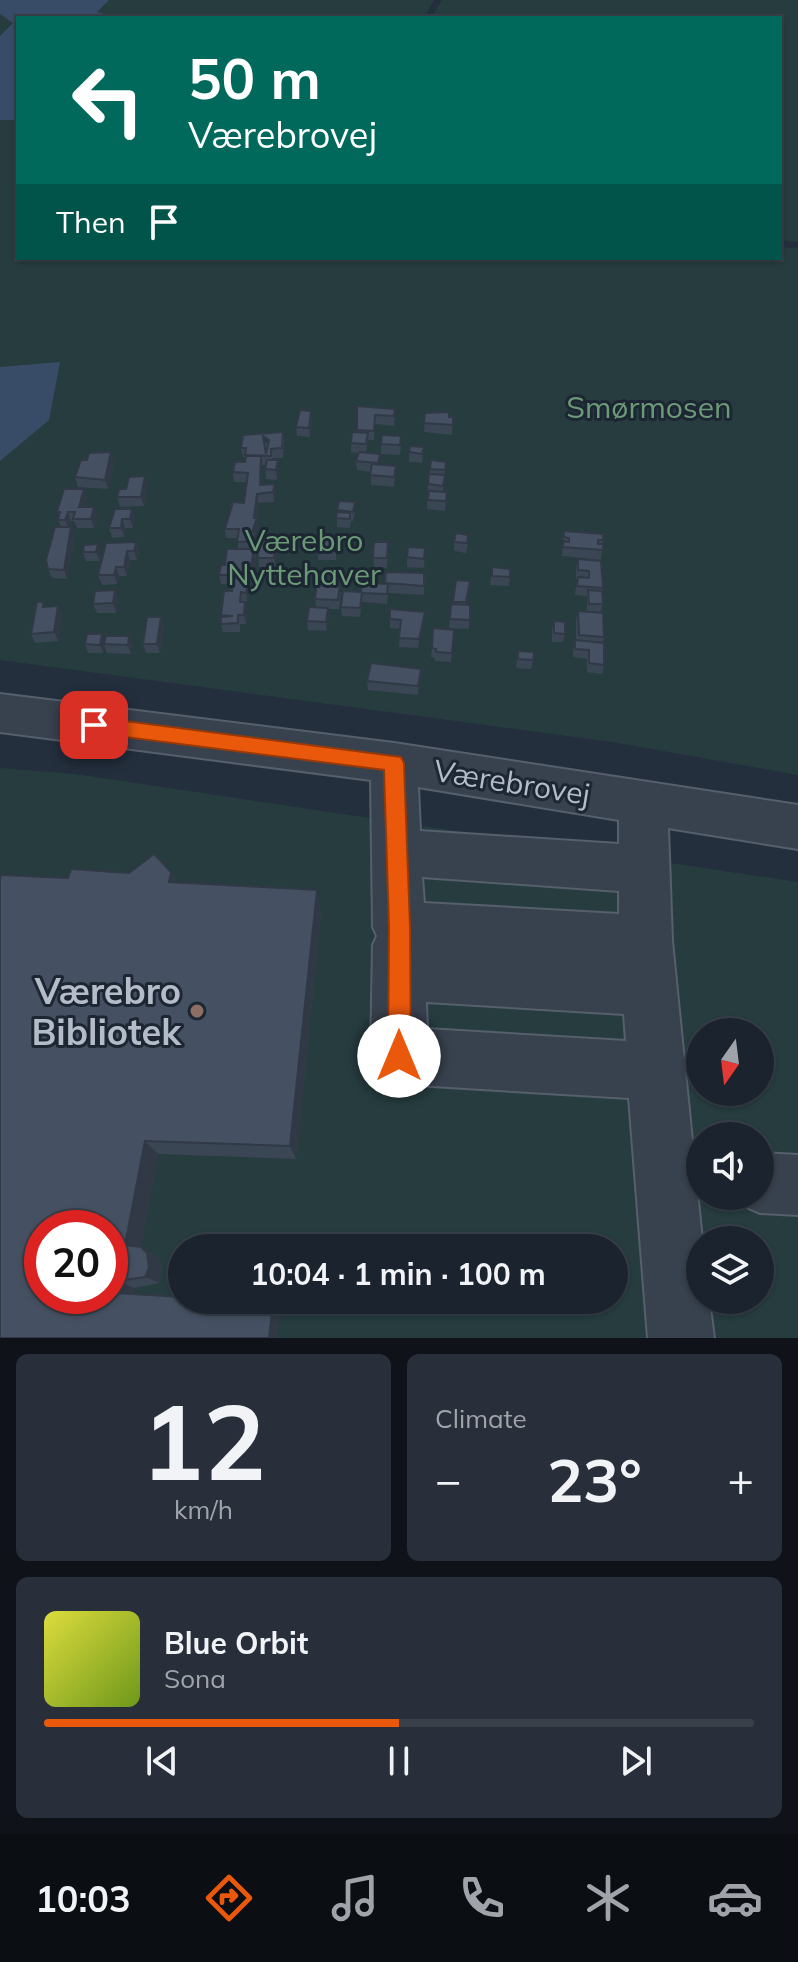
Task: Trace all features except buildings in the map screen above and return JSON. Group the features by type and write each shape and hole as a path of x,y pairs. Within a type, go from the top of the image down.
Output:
{"street":[{"name":"Værebrovej","path":"0,713 394,763 798,827"},
{"path":"394,763 399,1056 656,1071"},
{"path":"643,804 642,869 656,1071 682,1178 681,1338"},
{"path":"396,852 642,869"},
{"path":"399,950 648,964"},
{"path":"774,1184 798,1185"}],"green space":[{"name":"Smørmosen","path":"0,0 434,0 425,16 16,16 16,260 782,260 782,247 798,248 798,775 612,742 0,660"},
{"path":"442,0 798,0 798,242 782,240 782,16 432,16"},
{"path":"0,768 75,774 798,882 798,1338 0,1338"}],"water":[{"path":"0,0 109,0 97,12 110,16 16,16 16,120 0,120 0,36 13,23 0,14"},
{"path":"60,362 49,420 0,461 0,367"}],"place":[{"name":"Værebro Bibliotek","path":"197,1011"}],"route":[{"path":"94,725 394,763 399,1056"}],"park label":[{"name":"Værebro Nyttehaver","path":"304,557"}]}
